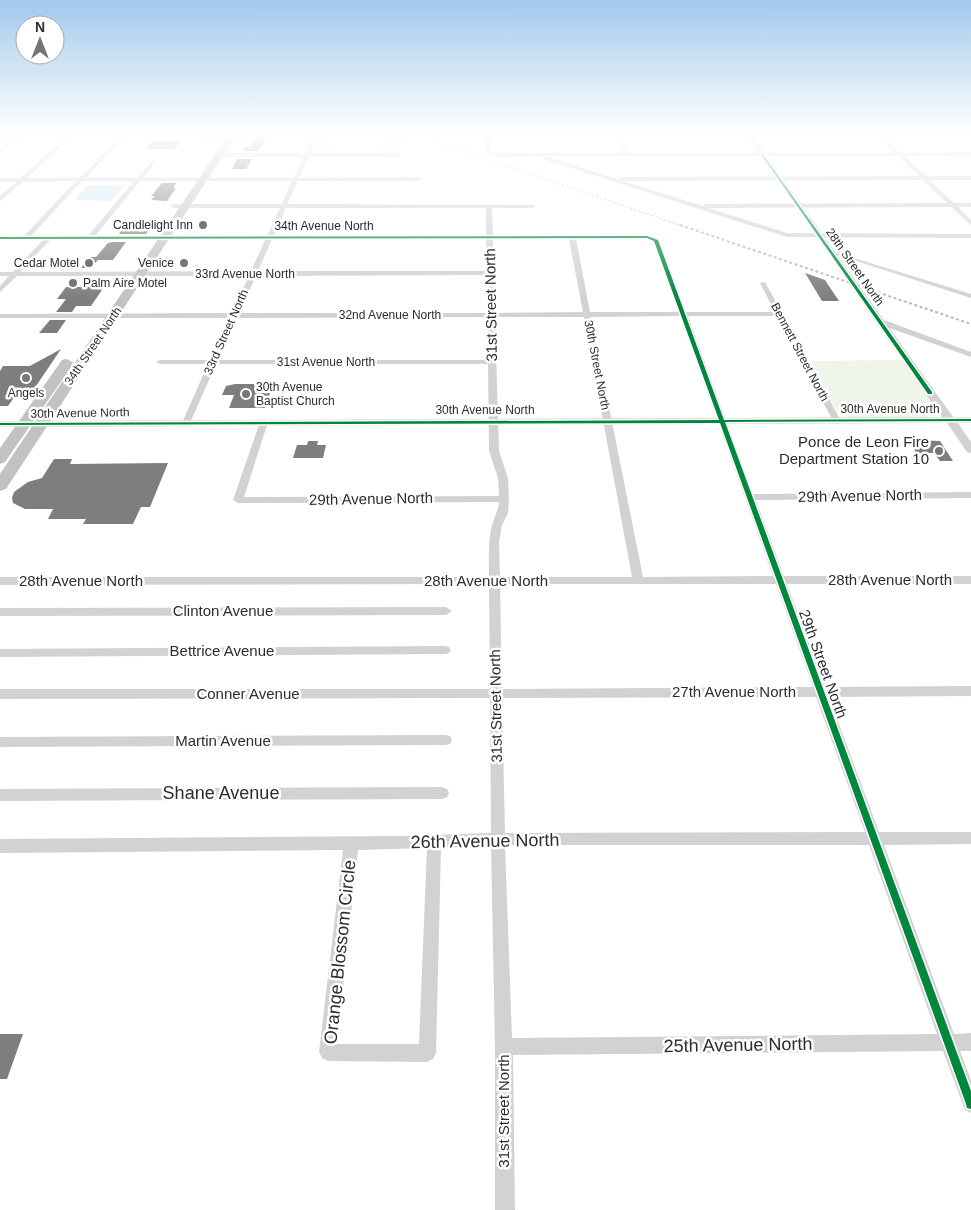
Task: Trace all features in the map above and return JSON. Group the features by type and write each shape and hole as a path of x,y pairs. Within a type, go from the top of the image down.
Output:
{"highway":[{"name":"34th Street North","path":"0,459 174,206 190,187"},
{"name":"34th Street North","path":"0,486 185,206 194,187"}],"street":[{"path":"0,199 13,187"},
{"path":"26,238 73,187"},
{"path":"90,238 131,187"},
{"name":"33rd Street North","path":"186,423 292,187"},
{"path":"636,187 778,233 797,236 971,236"},
{"name":"28th Street North","path":"786,187 971,450"},
{"path":"934,187 971,223"},
{"path":"694,206 971,205"},
{"path":"174,206 533,206"},
{"name":"31st Street North","path":"489,206 494,451 503,478 504,499 503,513 497,525 494,542 498,840 504,1047 504,1210"},
{"name":"30th Street North","path":"572,237 638,581"},
{"name":"34th Avenue North","path":"0,238 647,237"},
{"name":"29th Street North","path":"647,237 656,240 971,1104"},
{"path":"0,290 48,238"},
{"path":"830,250 971,296"},
{"name":"33rd Avenue North","path":"0,274 491,273"},
{"name":"Bennett Street North","path":"763,283 837,421"},
{"name":"32nd Avenue North","path":"0,316 779,314"},
{"path":"881,322 971,355"},
{"name":"31st Avenue North","path":"160,362 492,362"},
{"path":"66,363 82,363"},
{"name":"30th Avenue North","path":"0,424 971,420"},
{"name":"29th Avenue North","path":"264,422 238,500 504,499"},
{"name":"29th Avenue North","path":"750,497 971,495"},
{"name":"28th Avenue North","path":"0,581 971,580"},
{"name":"Clinton Avenue","path":"0,612 446,611"},
{"name":"Bettrice Avenue","path":"0,653 445,650"},
{"name":"27th Avenue North","path":"496,692 971,691"},
{"name":"Conner Avenue","path":"0,694 412,694 496,692"},
{"name":"Martin Avenue","path":"0,742 445,740"},
{"name":"Shane Avenue","path":"0,795 442,793"},
{"name":"26th Avenue North","path":"0,846 434,843 498,840 971,838"},
{"name":"Orange Blossom Circle","path":"351,844 328,1052 427,1053 434,843"},
{"name":"25th Avenue North","path":"504,1047 971,1042"}],"shaded area":[{"path":"904,360 939,412 930,417 850,418 843,415 831,403 811,361"}],"water":[{"path":"85,187 123,187 111,201 75,200"}],"building":[{"path":"158,187 176,188 167,201 151,200 155,196 151,196"},
{"path":"125,226 152,226 146,234 119,234"},
{"path":"126,242 113,260 98,260 91,268 81,268 90,257 96,257 108,243"},
{"path":"805,273 825,280 839,301 822,301"},
{"path":"66,287 104,287 91,306 76,306 72,312 56,312 66,299 57,299"},
{"path":"50,320 66,320 57,333 39,333"},
{"name":"Angels","path":"61,349 34,389 20,389 8,406 0,406 0,371 3,366 30,366"},
{"name":"30th Avenue Baptist Church","path":"258,384 255,393 270,393 265,408 229,408 234,395 222,395 226,386"},
{"name":"Ponce de Leon Fire Department Station 10","path":"909,440 940,441 953,461 940,461 934,453 916,453"},
{"path":"308,441 318,441 317,445 326,445 323,458 293,458 297,445 307,445"},
{"path":"54,459 72,459 70,464 168,463 150,507 141,507 133,524 83,524 86,519 48,519 53,509 25,509 13,503 14,492 28,482 42,478"},
{"path":"0,1034 23,1034 7,1079 0,1079"}],"railway":[{"path":"570,187 683,226"},
{"path":"680,225 971,324"}],"cycle path":[{"path":"786,187 930,393"},
{"path":"0,238 647,237 656,240 971,1104"},
{"path":"0,424 971,420"}],"place":[{"name":"Candlelight Inn","path":"203,225"},
{"name":"Cedar Motel","path":"89,263"},
{"name":"Venice","path":"184,263"},
{"name":"Palm Aire Motel","path":"73,283"},
{"name":"Angels","path":"26,378"},
{"name":"30th Avenue Baptist Church","path":"246,394"},
{"name":"Ponce de Leon Fire Department Station 10","path":"939,451"}]}
